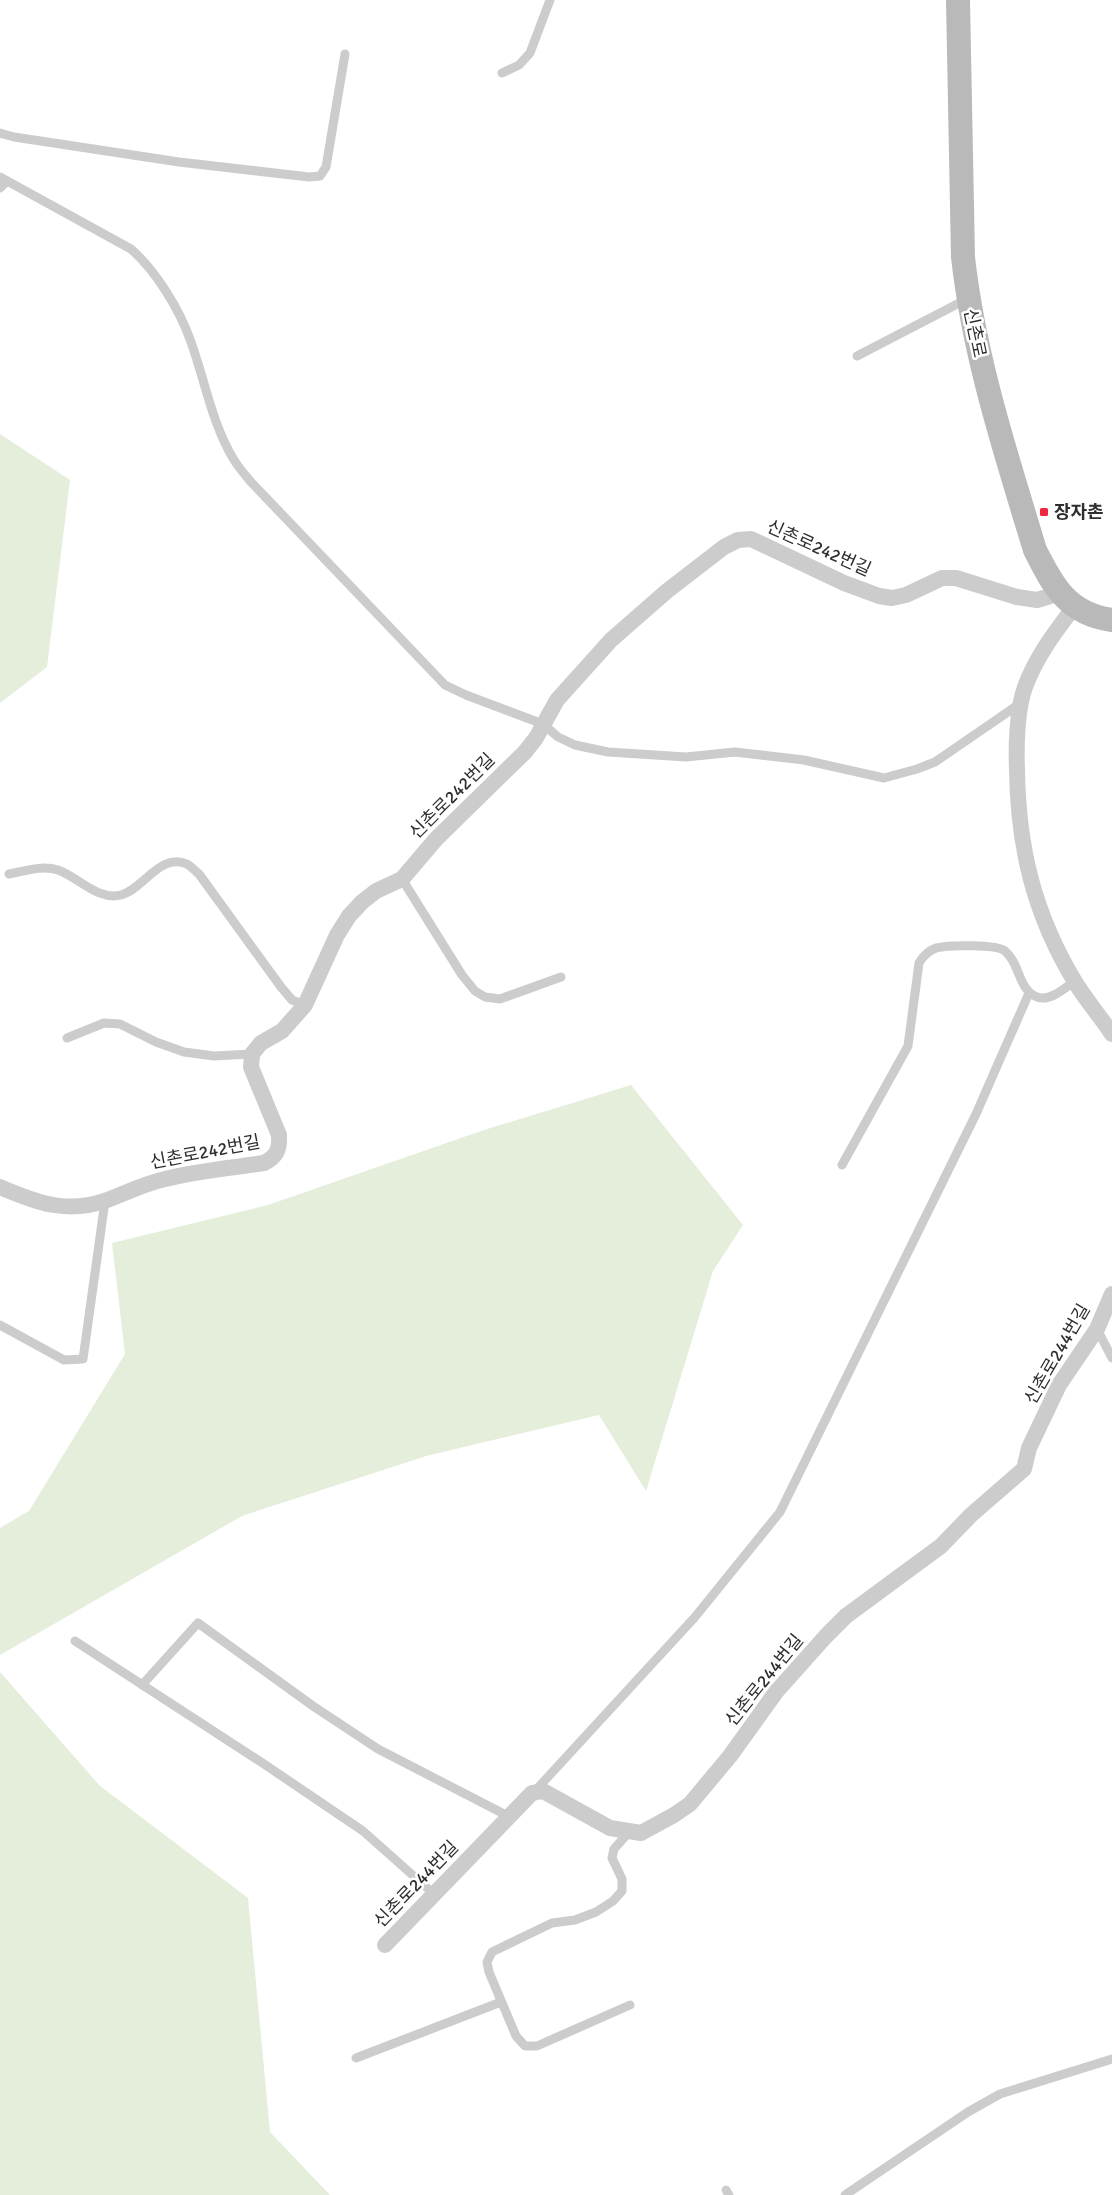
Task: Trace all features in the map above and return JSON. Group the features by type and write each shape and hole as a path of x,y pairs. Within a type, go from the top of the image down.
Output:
{"street":[{"name":"신촌로","path":"958,0 963,257 968,299 977,346 993,406 1035,550 1067,600"},
{"name":"신촌로242번길","path":"0,1187 43,1204 66,1208 86,1206 167,1178 264,1163 274,1158 280,1145 279,1135 251,1067 252,1054 261,1042 282,1031 305,1004 349,916 362,902 376,892 402,879 436,839 525,752 536,738 557,700 611,640 667,591 724,547 738,540 751,539 844,584 879,596 892,598 906,595 942,578 956,578 1017,597 1037,600 1067,600"},
{"path":"1112,620 1093,616 1067,600 1024,689 1016,751 1017,798 1028,874 1033,892 1075,982 1112,1034"},
{"name":"신촌로244번길","path":"385,1946 532,1793 543,1791 610,1828 641,1833 674,1816 690,1804 730,1756 776,1692 826,1636 846,1616 941,1546 971,1515 1024,1469 1029,1448 1059,1385 1097,1329 1112,1294"}],"lane":[{"path":"502,73 519,66 530,53 550,0"},
{"path":"0,133 179,162 309,177 320,176 326,167 345,54"},
{"path":"0,188 4,179 132,249 144,260 181,318 191,341 210,406 234,461 251,482 445,685 466,695 543,724 558,737 575,745 608,752 686,757 735,752 804,760 884,778 935,762 1022,703"},
{"path":"857,356 968,299"},
{"path":"9,874 42,868 59,870 103,894 120,896 133,890 164,865 175,862 187,864 199,874 281,987 292,1000 305,1004"},
{"path":"402,879 462,975 475,991 485,997 500,999 561,977"},
{"path":"842,1165 908,1046 918,963 925,954 937,948 989,946 1004,949 1012,959 1029,993 1039,998 1051,997 1075,982"},
{"path":"532,1793 695,1618 780,1512 976,1114 1029,993"},
{"path":"67,1038 104,1023 120,1024 156,1042 184,1052 214,1056 252,1054"},
{"path":"0,1325 64,1360 83,1359 104,1201"},
{"path":"1097,1329 1112,1358"},
{"path":"142,1685 198,1623 313,1706 378,1749 508,1816"},
{"path":"75,1641 363,1831 435,1895"},
{"path":"630,1831 614,1849 612,1858 622,1879 622,1891 613,1901 596,1912 576,1920 552,1924 492,1952 486,1962 516,2036 525,2046 537,2046 630,2005"},
{"path":"356,2058 501,2002"},
{"path":"845,2195 968,2112 1000,2094 1112,2059"}],"green space":[{"path":"0,434 70,480 47,667 0,703"},
{"path":"631,1085 743,1225 713,1271 646,1491 599,1415 426,1456 242,1516 0,1655 0,1528 29,1511 125,1354 112,1243 268,1205 484,1130"},
{"path":"0,1672 100,1786 248,1898 270,2132 330,2195 0,2195"}],"place":[{"name":"장자촌","path":"1044,512"}]}
